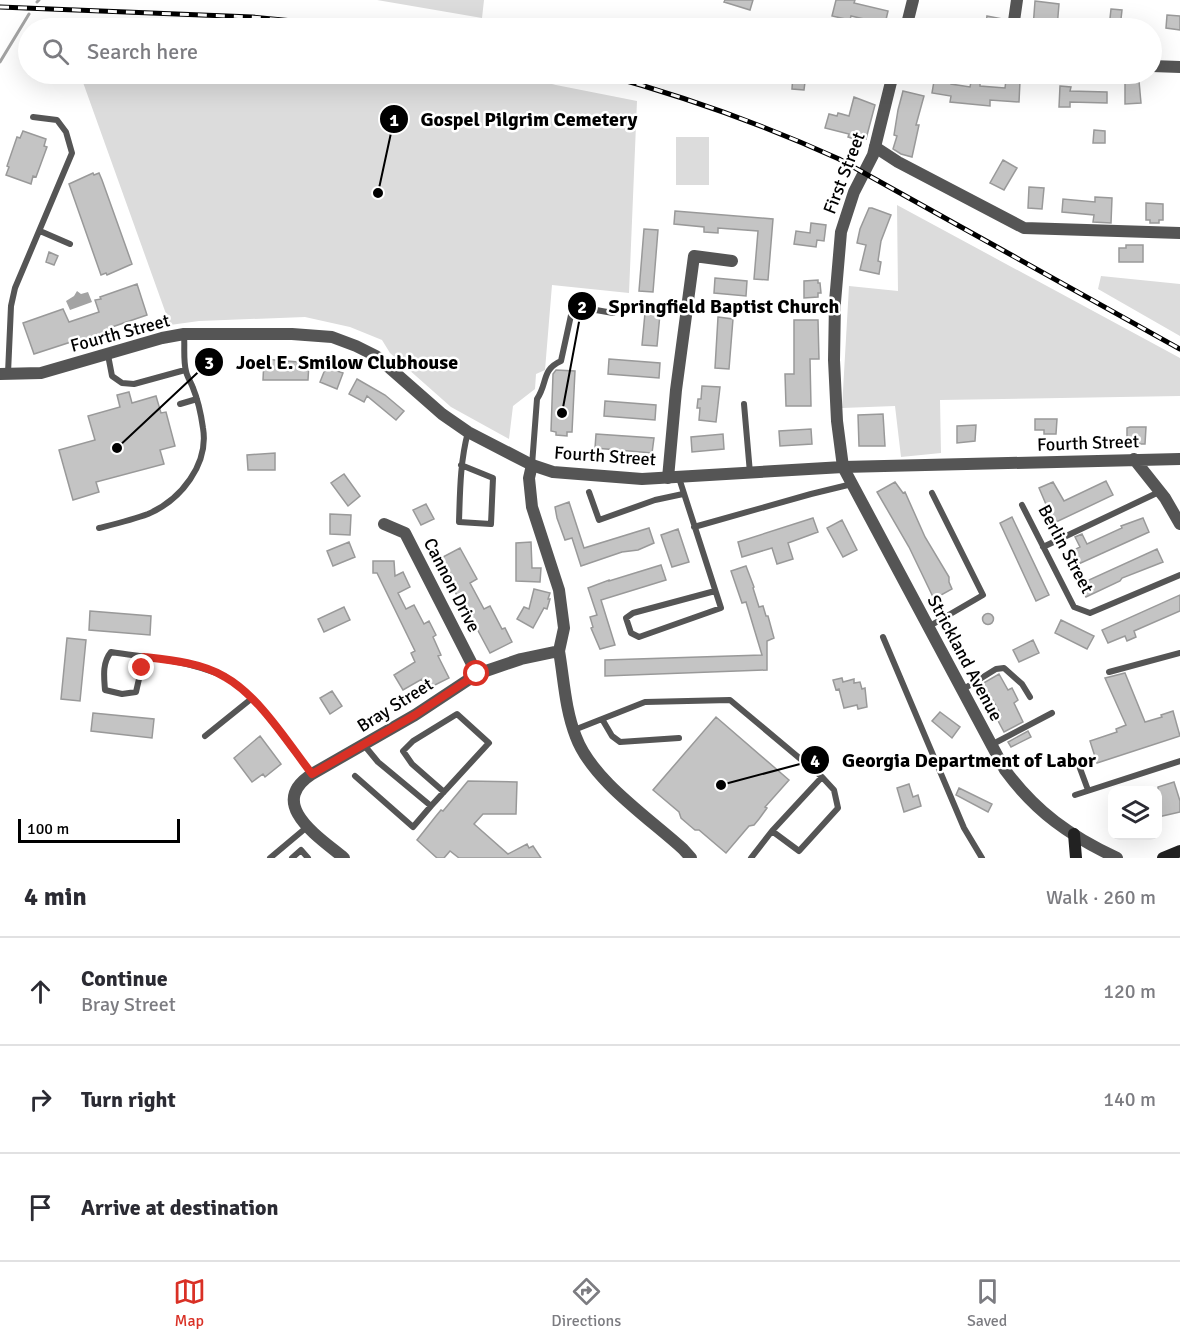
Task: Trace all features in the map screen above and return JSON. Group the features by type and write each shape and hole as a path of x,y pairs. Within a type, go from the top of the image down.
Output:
{"main road":[{"path":"1074,834 1076,858"},
{"path":"1163,858 1180,851"}],"street":[{"path":"908,18 913,0"},
{"path":"1014,18 1017,0"},
{"path":"1162,66 1180,67"},
{"name":"First Street","path":"843,467 837,421 834,360 835,302 841,232 854,192 874,151 891,84"},
{"path":"874,151 1024,228 1180,233"},
{"path":"674,478 676,390 694,256 732,261"},
{"name":"Fourth Street","path":"4,374 40,373 162,338 184,334 292,334 332,338 376,356 442,414 468,432 532,465 553,472 642,479 843,467 1180,459"},
{"path":"1134,459 1160,491 1180,524"},
{"path":"532,465 529,478 532,507 559,590 564,628 559,651 567,711 576,739 597,771 691,858"},
{"name":"Strickland Avenue","path":"843,467 1005,770 1028,799 1057,824 1117,858"},
{"name":"Cannon Drive","path":"384,525 405,533 477,674"},
{"name":"Bray Street","path":"344,858 307,827 293,805 293,796 300,783 415,715 477,674 521,659 559,651"}],"lane":[{"path":"4,374 15,288 72,153 66,132 57,120 33,117"},
{"path":"40,231 70,244"},
{"path":"532,465 537,399 543,390 545,376 552,365 561,362 573,306 613,313"},
{"path":"99,528 128,521 159,508 179,492 190,479 203,453 204,441 196,399 185,370 184,334"},
{"path":"108,355 112,376 122,383 134,384 185,370"},
{"path":"180,404 196,399"},
{"path":"744,404 750,474"},
{"path":"461,465 493,478 491,524 459,522 461,465 462,455 468,432"},
{"path":"674,478 683,494 716,591 721,608 639,637 631,633 626,618 633,613 716,591"},
{"path":"694,527 852,484"},
{"path":"1043,547 1160,491"},
{"path":"589,492 599,520 655,500 683,494"},
{"path":"928,627 983,595 932,493"},
{"name":"Berlin Street","path":"1022,505 1074,607 1090,613 1180,575"},
{"path":"883,637 964,828 982,858"},
{"path":"144,657 141,681 136,693 122,694 105,690 103,673 107,657 111,652 176,661 225,677 251,699 312,774"},
{"path":"1109,672 1180,654"},
{"path":"962,690 996,669 1004,668 1022,684 1029,697"},
{"path":"205,736 251,699"},
{"path":"573,730 645,702 730,699 822,777 834,790 838,808 799,851 772,831"},
{"path":"991,745 1052,713"},
{"path":"355,776 412,827 430,806 444,792 489,742 457,714 413,741 403,751 404,756 444,792"},
{"path":"602,719 612,736 620,742 679,738"},
{"path":"364,745 378,762 430,806"},
{"path":"1075,795 1180,761"},
{"path":"1078,763 1088,790"},
{"path":"751,858 772,831 822,777"},
{"path":"270,858 307,827"},
{"path":"292,858 301,850 308,858"}],"shaded area":[{"path":"377,0 484,0 482,18"},
{"path":"84,84 552,84 637,101 629,293 552,285 545,370 536,374 535,389 513,406 509,439 451,407 390,353 382,340 350,327 305,317 199,321 170,325"},
{"path":"676,137 709,137 709,185 676,185"},
{"path":"897,205 1180,358 1180,396 940,400 941,453 901,457 895,406 842,408 849,286 898,291"},
{"path":"1101,276 1180,284 1180,336 1098,289"},
{"path":"77,291 81,294 88,292 92,302 70,310 66,301"}],"building":[{"path":"725,0 753,0 750,10 724,2"},
{"path":"836,0 855,0 854,3 888,11 886,18 832,16"},
{"path":"1035,1 1059,4 1058,18 1034,18"},
{"path":"1111,9 1122,10 1121,18 1110,18"},
{"path":"1167,15 1180,16 1180,30 1166,28"},
{"path":"792,84 805,84 804,90 792,89"},
{"path":"934,84 970,87 971,84 980,84 980,86 1005,88 1006,84 1020,84 1019,102 990,100 990,106 950,102 951,96 932,93"},
{"path":"1125,84 1139,84 1141,103 1125,104"},
{"path":"1060,86 1071,87 1070,91 1107,92 1107,103 1070,102 1070,107 1059,107"},
{"path":"903,91 924,96 916,125 919,125 912,157 893,149"},
{"path":"854,97 875,105 866,139 858,137 857,140 848,137 849,134 825,128 829,114 837,116 838,113 849,116"},
{"path":"1094,130 1105,131 1105,143 1093,143"},
{"path":"23,131 46,139 44,146 47,147 36,177 33,176 31,184 6,175 17,137 20,138"},
{"path":"1003,160 1017,168 1004,190 990,183"},
{"path":"93,173 94,175 99,173 132,264 107,275 106,273 101,275 69,184"},
{"path":"1029,187 1044,188 1042,209 1028,208"},
{"path":"1095,197 1112,198 1111,223 1093,222 1094,215 1062,212 1063,199 1095,202"},
{"path":"1146,203 1163,204 1163,220 1159,220 1159,223 1150,223 1150,220 1146,220"},
{"path":"869,208 891,215 881,241 879,274 860,270 866,245 857,243"},
{"path":"675,211 773,219 768,280 754,279 758,231 718,228 718,233 704,232 704,227 674,224"},
{"path":"811,223 826,225 824,241 817,240 816,247 794,244 796,231 810,233"},
{"path":"644,229 658,230 653,292 639,291"},
{"path":"1126,245 1143,245 1143,262 1119,262 1119,248 1126,248"},
{"path":"49,252 58,256 54,265 46,262"},
{"path":"715,278 747,281 746,296 714,293"},
{"path":"818,280 821,293 818,293 818,297 804,298 804,281"},
{"path":"137,284 147,315 112,327 113,330 97,335 99,339 86,343 85,340 72,344 71,342 34,354 23,323 63,309 69,322 99,312 95,300"},
{"path":"645,313 660,314 657,346 642,345"},
{"path":"718,317 733,319 729,369 715,368"},
{"path":"794,320 818,320 819,359 810,359 811,406 786,406 785,374 794,374"},
{"path":"264,359 309,363 308,380 263,380"},
{"path":"609,359 660,363 659,378 608,374"},
{"path":"326,367 343,373 337,389 320,382"},
{"path":"556,370 575,371 572,432 567,432 567,436 556,435 556,432 551,431 553,374"},
{"path":"357,379 385,395 404,411 396,420 367,396 364,402 349,394"},
{"path":"702,386 720,387 716,422 699,420 700,408 697,408 698,399 701,399"},
{"path":"129,392 132,403 156,396 161,413 166,412 175,446 160,450 164,464 96,482 99,492 73,500 59,450 95,440 88,416 120,407 117,395"},
{"path":"605,401 656,405 655,420 604,416"},
{"path":"883,414 885,446 859,446 858,415"},
{"path":"1035,419 1057,419 1056,434 1044,434 1044,430 1035,430"},
{"path":"976,425 975,441 957,443 957,426"},
{"path":"1146,427 1145,444 1130,444 1131,441 1127,441 1127,428"},
{"path":"811,429 812,444 780,446 779,431"},
{"path":"596,434 654,438 652,453 595,448"},
{"path":"723,434 724,449 692,452 691,437"},
{"path":"275,453 275,470 248,470 247,455"},
{"path":"344,474 360,496 348,506 331,483"},
{"path":"1106,481 1113,495 1054,523 1039,488 1053,482 1064,501"},
{"path":"895,482 903,493 905,492 925,537 949,577 952,589 934,599 909,547 877,492"},
{"path":"569,502 584,548 649,528 654,543 638,550 622,552 581,566 572,538 565,540 557,518 555,507"},
{"path":"426,504 434,519 421,525 413,510"},
{"path":"330,514 351,515 350,535 330,534"},
{"path":"1012,517 1049,595 1036,601 1000,523"},
{"path":"813,518 818,532 788,543 793,559 777,564 772,548 742,557 738,542"},
{"path":"1143,518 1149,532 1072,567 1066,554 1080,547 1075,537 1082,534 1087,544 1122,528 1121,526"},
{"path":"842,520 857,550 843,557 827,528"},
{"path":"678,529 689,562 672,567 661,535"},
{"path":"349,542 355,557 333,566 327,551"},
{"path":"531,542 532,568 541,568 540,582 516,581 516,543"},
{"path":"460,548 477,579 470,583 484,609 490,606 512,642 490,653 476,627 473,629 467,618 469,617 439,563 443,561 441,558"},
{"path":"1157,549 1163,562 1122,578 1086,597 1080,584"},
{"path":"373,561 394,561 395,576 403,572 410,587 398,593 406,609 414,605 424,624 429,621 436,635 433,637 441,655 438,656 449,678 427,689 422,679 403,690 394,675 415,662 411,653 415,651 377,573 373,573"},
{"path":"661,565 666,580 601,600 615,645 600,649 591,628 593,627 590,617 597,615 588,588"},
{"path":"746,566 759,607 763,606 768,616 774,638 767,641 767,670 605,676 605,660 762,655 746,602 742,603 731,571"},
{"path":"534,589 550,593 548,599 550,599 547,609 544,608 533,628 517,619 524,607 529,609"},
{"path":"1180,595 1180,611 1134,631 1136,637 1127,641 1125,636 1108,643 1102,630"},
{"path":"344,607 350,620 324,632 318,619"},
{"path":"90,611 151,616 150,635 89,630"},
{"path":"988,613 994,619 988,625 982,619"},
{"path":"1061,620 1094,636 1087,649 1055,633"},
{"path":"67,638 86,640 80,701 61,699"},
{"path":"1033,640 1039,653 1019,662 1013,650"},
{"path":"1125,673 1145,722 1173,711 1180,736 1097,763 1090,741 1117,732 1116,729 1126,725 1105,678"},
{"path":"999,674 1008,690 1012,688 1018,700 1014,703 1023,722 1004,732 996,717 1001,715 989,693 985,696 980,685"},
{"path":"842,678 843,682 854,679 854,683 860,682 862,689 865,688 867,707 858,709 857,705 844,708 839,689 836,690 833,680"},
{"path":"332,691 342,706 330,714 320,698"},
{"path":"940,712 960,727 952,738 932,721"},
{"path":"93,713 154,719 152,738 91,731"},
{"path":"716,717 789,780 765,807 767,808 754,825 749,826 726,853 699,830 689,825 681,818 679,812 653,790"},
{"path":"1028,731 1031,737 1011,747 1008,742"},
{"path":"260,736 281,764 265,777 263,774 252,782 234,758"},
{"path":"468,781 517,782 516,814 483,814 474,824 508,854 527,844 529,848 533,846 541,858 459,858 450,851 444,858 437,858 417,840"},
{"path":"1174,782 1180,801 1180,812 1162,816 1161,786"},
{"path":"909,784 913,797 918,795 921,806 904,812 897,788"},
{"path":"959,788 992,804 988,812 956,795"}],"waterway":[{"path":"27,18 29,14"},
{"path":"0,62 18,32"}],"railway":[{"path":"0,7 262,18"},
{"path":"635,84 722,112 839,159 1180,349"}],"place":[{"name":"Gospel Pilgrim Cemetery","path":"378,193"},
{"name":"Springfield Baptist Church","path":"562,413"},
{"name":"Joel E. Smilow Clubhouse","path":"117,448"},
{"name":"Georgia Department of Labor","path":"721,785"}],"route":[{"path":"142,668 144,657 176,661 225,677 244,691 264,712 312,774 415,715 477,674"}]}
